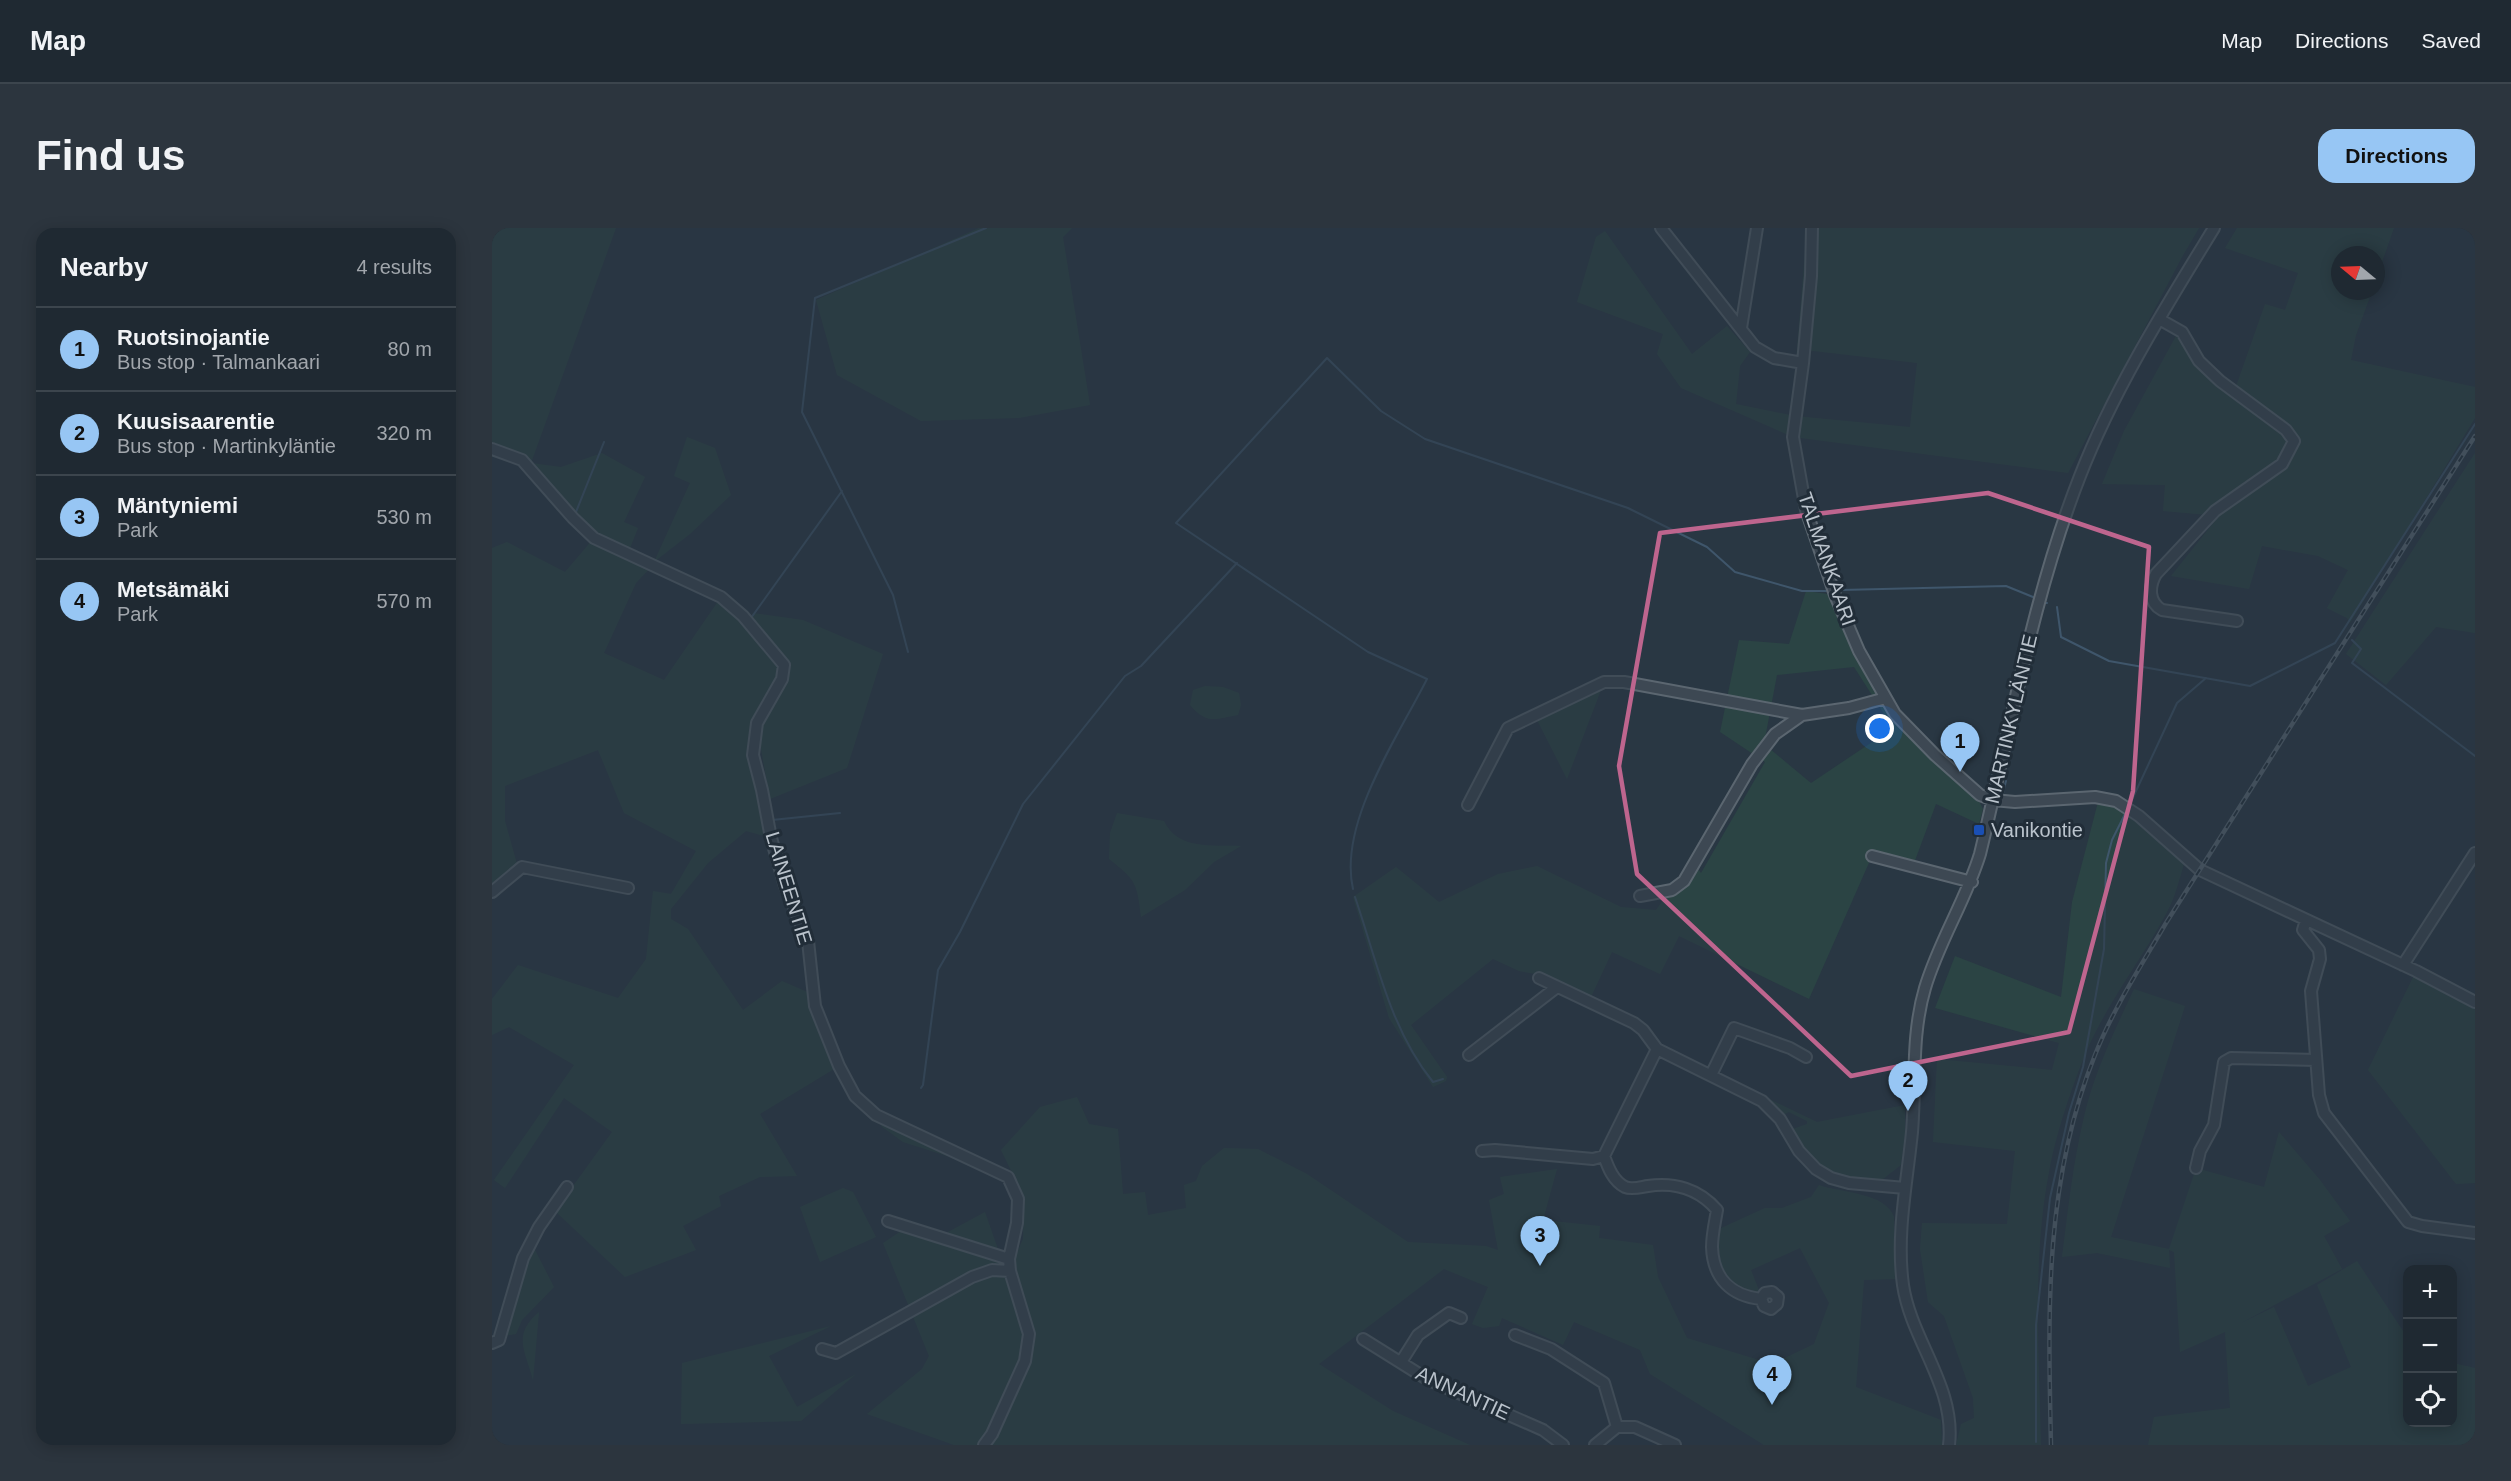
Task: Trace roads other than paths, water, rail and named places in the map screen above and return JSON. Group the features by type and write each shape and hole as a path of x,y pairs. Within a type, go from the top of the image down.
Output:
{"street":[{"path":"1662,228 1755,347 1774,358 1803,363"},
{"path":"1741,328 1757,228"},
{"name":"TALMANKAARI","path":"1812,228 1811,276 1803,363 1792,437 1806,510 1835,595 1859,651 1895,714 1935,755 1980,795 1993,800"},
{"name":"MARTINKYLÄNTIE","path":"1948,1445 1949,1422 1944,1396 1910,1311 1903,1287 1901,1257 1905,1188 1912,1132 1919,1013 1933,964 1972,882 2029,639 2062,525 2080,475 2108,413 2159,320 2214,228"},
{"path":"2159,320 2182,332 2199,361 2220,381 2286,430 2294,441 2282,464 2215,511 2156,574 2151,583 2152,599 2162,610 2237,621"},
{"name":"LAINEENTIE","path":"492,449 522,460 573,518 594,538 721,597 743,616 784,665 782,679 757,723 753,755 771,838 785,886 808,941 814,1006 855,1096 876,1115 1008,1177 1018,1198 1017,1223 1009,1259 1010,1271 1029,1334 1028,1351 992,1434 984,1445"},
{"path":"1468,805 1508,728 1604,682 1624,682 1802,715 1850,708 1886,698"},
{"path":"1640,896 1672,890 1684,881 1752,764 1775,734 1802,715"},
{"path":"1993,800 2015,802 2096,797 2116,801 2139,816 2200,870 2403,965 2475,1002"},
{"path":"2403,965 2475,853"},
{"path":"1872,856 1972,882"},
{"path":"492,892 522,867 628,888"},
{"path":"2306,920 2303,930 2319,950 2320,959 2311,991 2319,1095 2324,1113 2408,1222 2428,1228 2475,1233"},
{"path":"1539,978 1634,1023 1643,1030 1657,1048 1762,1101 1780,1119 1805,1159 1831,1178 1869,1186 1905,1188"},
{"path":"1469,1055 1557,987"},
{"path":"1711,1075 1734,1028 1790,1048 1806,1057"},
{"path":"1657,1048 1604,1156 1611,1173 1622,1186 1629,1188 1680,1185 1709,1201 1717,1210 1712,1246 1713,1258 1722,1280 1729,1289 1739,1295 1761,1299"},
{"path":"2196,1168 2200,1151 2214,1125 2224,1062 2232,1058 2316,1060"},
{"path":"1482,1151 1495,1150 1593,1159 1604,1156"},
{"path":"492,1343 499,1340 523,1258 539,1227 567,1187"},
{"path":"888,1221 1009,1259"},
{"path":"822,1349 836,1353 972,1277 992,1270 1010,1271"},
{"path":"1401,1362 1418,1335 1449,1313 1461,1318"},
{"path":"1515,1335 1551,1349 1604,1383 1617,1427"},
{"name":"ANNANTIE","path":"1363,1339 1427,1379 1543,1430 1563,1445"},
{"path":"1595,1445 1617,1427 1635,1427 1675,1445"}],"waterway":[{"path":"908,652 893,595 802,412 815,298 986,228"},
{"path":"1353,889 1351,863 1354,836 1362,809 1387,754 1427,679 1368,652 1176,523 1327,358 1381,411 1425,439 1628,508 1707,547 1735,572 1802,591 1826,591"},
{"path":"2057,607 2061,637 2109,661 2250,686 2335,643 2475,424"},
{"path":"576,512 604,442"},
{"path":"751,618 842,491"},
{"path":"921,1088 938,970 960,932 1023,804 1125,676 1141,666 1237,563"},
{"path":"1841,590 2006,586 2033,597"},
{"path":"2352,640 2361,649 2352,663 2475,756"},
{"path":"2130,804 2177,703 2206,678"},
{"path":"2003,793 2006,781"},
{"path":"772,820 840,813"},
{"path":"2036,1442 2036,1325 2050,1198 2069,1113 2083,1067 2104,949 2106,863 2112,840 2125,814"},
{"path":"1355,897 1386,994 1406,1040 1433,1082 1443,1079"}],"railway":[{"path":"2051,1445 2050,1296 2058,1199 2066,1151 2078,1103 2102,1038 2166,923 2475,436"}],"place":[{"name":"Ruotsinojantie","path":"1960,772"},
{"name":"Vanikontie","path":"1979,830"},
{"name":"Kuusisaarentie","path":"1908,1111"},
{"name":"Mäntyniemi","path":"1540,1266"},
{"name":"Metsämäki","path":"1772,1405"}]}
